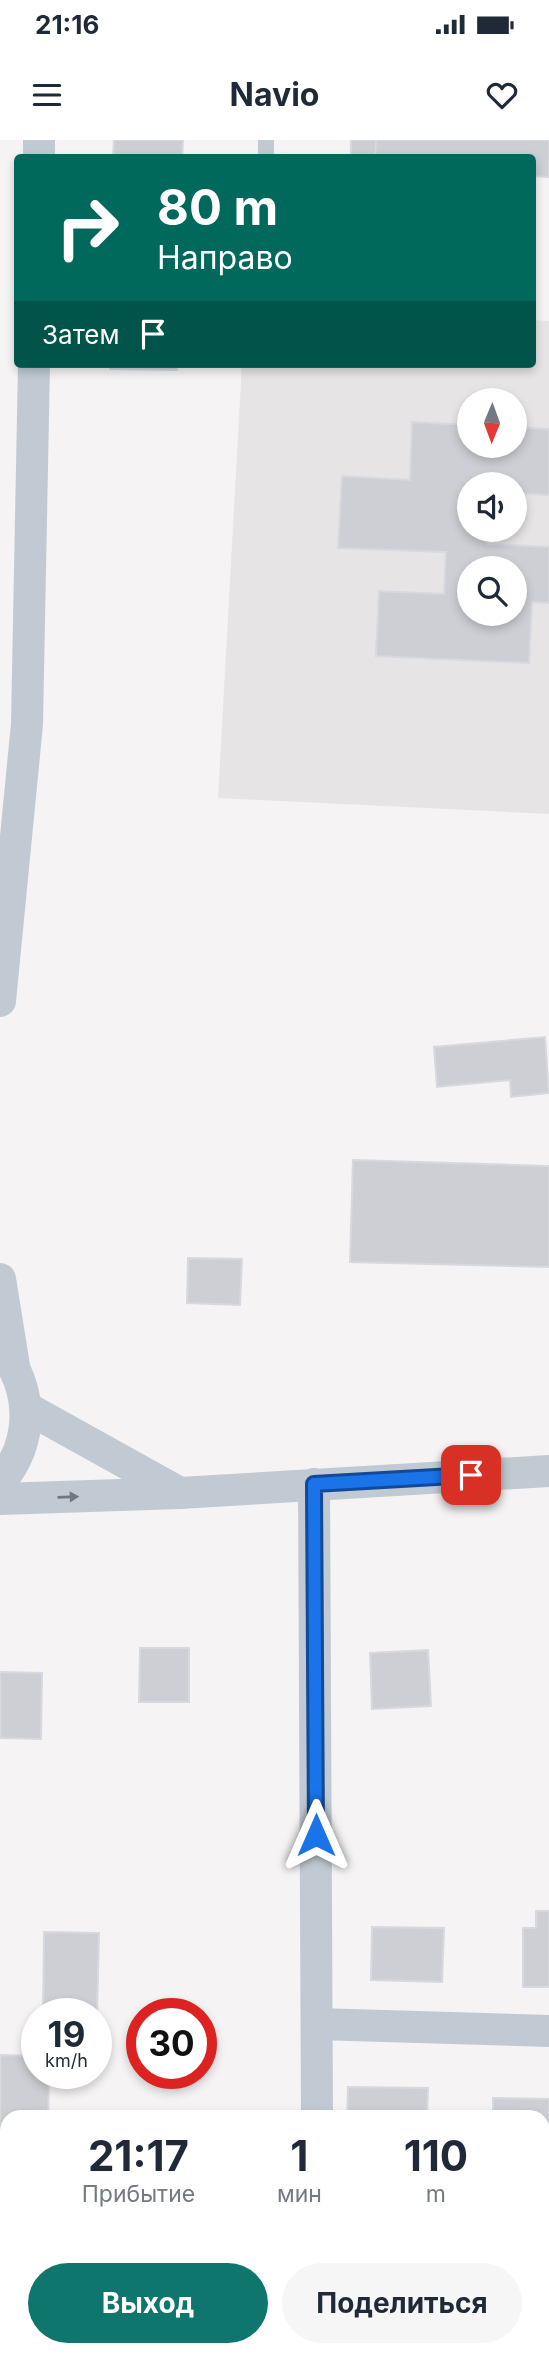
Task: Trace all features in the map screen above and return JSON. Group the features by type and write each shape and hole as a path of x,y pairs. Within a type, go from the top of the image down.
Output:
{"street":[{"path":"0,1001 27,724 34,368"},
{"path":"0,1279 7,1356 23,1386 27,1408 20,1451 0,1482"},
{"path":"27,1408 180,1493"},
{"path":"0,1499 180,1493 549,1471"},
{"path":"314,1484 317,2110"},
{"path":"317,2024 549,2031"}],"shaded area":[{"path":"536,320 549,321 549,814 218,798 242,368 536,368"}],"building":[{"path":"114,140 183,140 182,154 113,154"},
{"path":"351,140 376,140 376,154 351,154"},
{"path":"376,140 549,140 549,177 536,176 536,154 375,154"},
{"path":"177,368 177,370 110,369"},
{"path":"412,422 457,424 457,458 527,458 527,428 549,429 549,495 527,494 527,472 457,472 457,542 549,547 549,603 532,602 529,663 376,656 379,591 444,594 446,552 338,548 342,476 410,480"},
{"path":"545,1037 549,1093 511,1097 510,1080 437,1087 434,1047"},
{"path":"353,1160 549,1166 549,1267 350,1262"},
{"path":"188,1258 242,1259 240,1305 187,1303"},
{"path":"140,1648 189,1648 189,1702 139,1702"},
{"path":"428,1650 431,1706 372,1709 370,1653"},
{"path":"0,1672 42,1673 41,1739 0,1738"},
{"path":"536,1911 549,1911 549,1987 523,1987 523,1928 536,1928"},
{"path":"372,1927 444,1928 442,1982 371,1980"},
{"path":"44,1932 99,1933 97,1998 43,1998"},
{"path":"0,2055 21,2056 21,2089 49,2089 48,2110 0,2110"},
{"path":"348,2087 428,2088 427,2110 347,2110"},
{"path":"493,2098 549,2099 549,2110 493,2110"}],"route":[{"path":"316,1835 314,1484 471,1475"}]}
